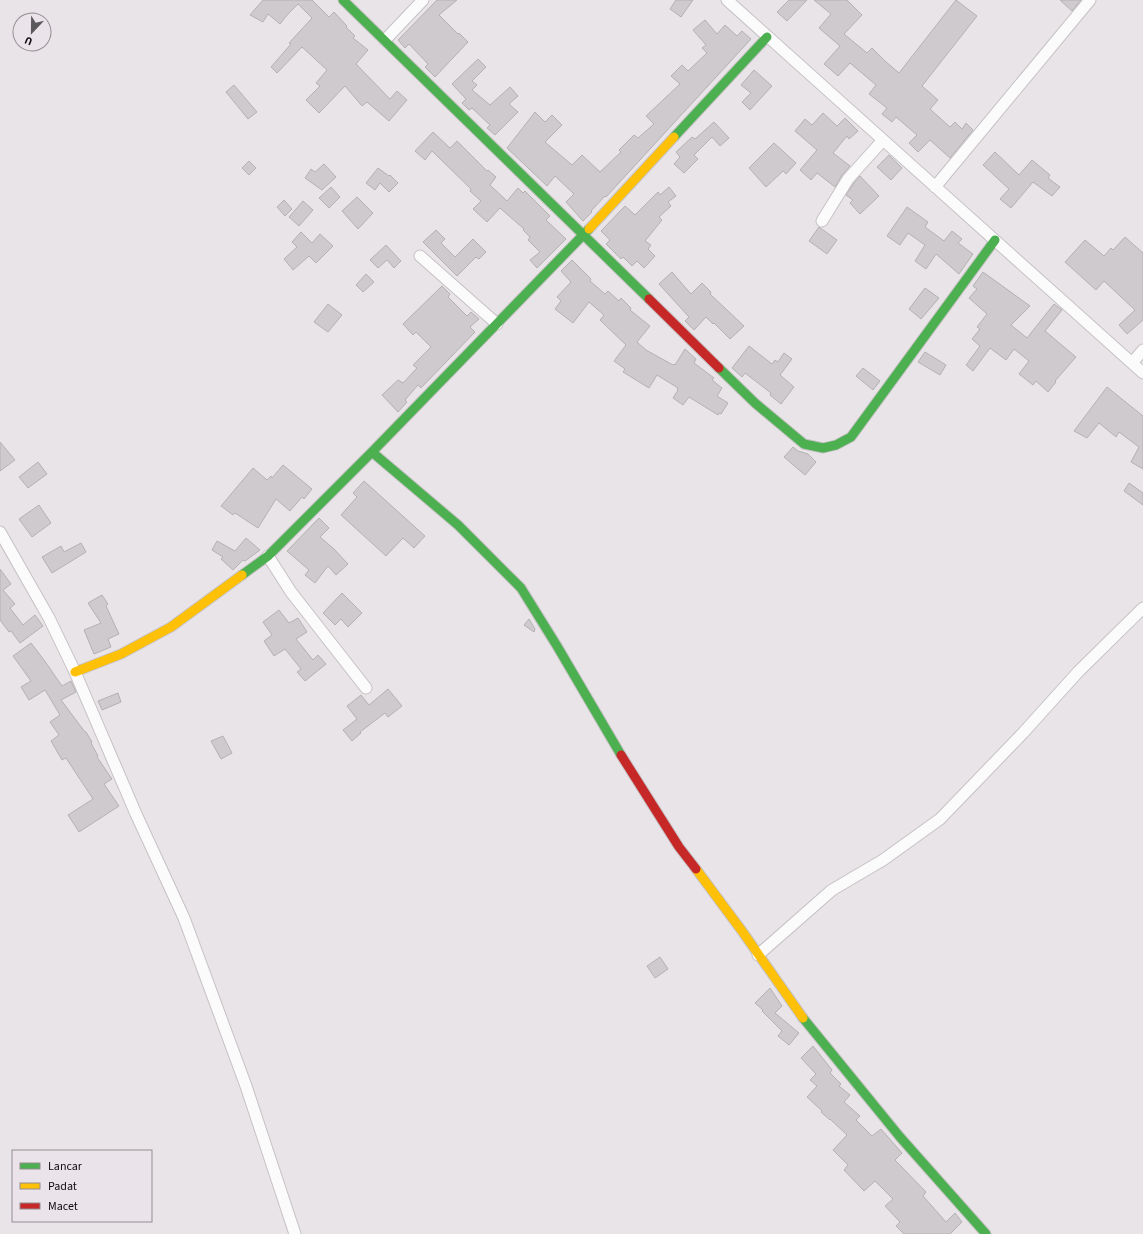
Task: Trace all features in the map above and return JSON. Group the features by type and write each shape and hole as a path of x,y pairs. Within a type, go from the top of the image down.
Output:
{"street":[{"path":"343,0 756,403 804,444 823,448 836,445 851,437 995,240"},
{"path":"385,40 423,0"},
{"path":"727,0 1143,373"},
{"path":"935,187 1090,0"},
{"path":"75,672 121,654 171,626 268,556 372,452 583,235 767,37"},
{"path":"822,221 848,179 883,140"},
{"path":"420,256 497,324"},
{"path":"1132,363 1143,350"},
{"path":"372,452 458,525 521,588 620,753 679,847 798,1012 840,1066 986,1234"},
{"path":"0,532 49,618 75,672 136,814 172,890 192,939 246,1086 295,1234"},
{"path":"268,556 291,592 366,688"},
{"path":"758,955 832,890 883,860 940,819 1023,733 1078,672 1143,609"}],"building":[{"path":"263,0 312,0 329,17 334,12 355,36 353,38 368,50 356,64 390,99 397,91 407,100 389,121 367,102 362,106 345,86 319,113 306,100 320,86 316,83 327,70 302,47 277,73 271,67 291,44 289,43 312,18 298,4 280,24 268,14 263,22 250,15"},
{"path":"437,0 457,0 439,15 468,42 435,77 425,67 428,64 409,44 405,48 398,40"},
{"path":"676,0 693,0 681,17 670,9"},
{"path":"789,0 807,0 787,21 777,12"},
{"path":"814,0 847,0 862,15 844,34 867,53 872,48 899,73 956,0 977,16 922,86 938,100 930,109 950,127 955,122 962,129 966,123 973,130 950,158 930,140 918,152 909,143 917,135 896,117 892,122 882,114 887,108 869,94 876,85 850,63 838,76 824,64 840,46 819,28 831,14"},
{"path":"1060,0 1081,0 1072,11"},
{"path":"705,20 717,34 725,25 737,36 742,31 751,39 583,221 566,202 574,194 555,176 547,186 507,148 535,112 545,122 552,115 562,125 545,142 572,165 582,155 600,172 621,152 619,150 634,135 638,138 654,124 646,116 680,84 671,76 682,65 688,71 707,53 702,48 706,45 693,30"},
{"path":"478,59 486,67 472,81 477,85 472,90 490,105 510,87 518,96 509,104 518,112 495,135 487,128 490,125 472,108 469,110 462,103 466,99 452,84"},
{"path":"754,70 772,86 750,110 742,102 751,93 741,85"},
{"path":"234,85 257,112 248,119 226,92"},
{"path":"823,113 837,126 845,118 858,131 849,139 847,136 833,153 850,166 842,175 835,187 817,173 811,180 800,170 817,150 795,131 805,119 812,125"},
{"path":"714,122 729,138 720,146 712,137 694,155 698,159 684,173 674,164 680,157 676,152 692,137 695,139"},
{"path":"433,132 450,148 457,141 487,171 488,170 496,177 490,185 507,201 518,188 523,193 525,191 550,216 546,220 566,239 537,268 530,260 540,252 528,240 530,237 523,230 524,229 500,208 487,222 473,209 481,201 470,191 471,189 432,151 425,160 415,151"},
{"path":"774,143 796,163 786,174 783,171 766,187 749,168"},
{"path":"995,152 1019,175 1032,160 1050,175 1048,178 1060,187 1052,196 1033,182 1011,208 1000,199 1009,189 983,165"},
{"path":"889,155 902,168 891,180 877,167"},
{"path":"249,161 256,168 249,175 242,168"},
{"path":"324,164 336,177 322,190 305,178 311,169 315,172"},
{"path":"378,168 389,176 390,175 398,183 389,192 380,183 375,190 366,183"},
{"path":"860,176 879,196 860,214 850,203 853,200 846,195"},
{"path":"331,187 340,197 329,208 319,198"},
{"path":"669,187 676,196 668,202 671,206 659,217 662,220 645,241 651,245 648,249 655,256 644,268 637,261 632,266 623,257 621,259 606,244 610,240 601,231 625,206 635,215 658,192 660,195"},
{"path":"357,197 373,213 358,229 342,211"},
{"path":"284,200 292,209 285,216 277,207"},
{"path":"303,201 313,210 299,226 289,217"},
{"path":"907,207 928,222 925,227 944,241 952,231 962,239 958,243 973,254 959,274 936,254 926,269 915,261 925,245 908,233 900,245 887,236"},
{"path":"819,227 837,240 827,254 809,241"},
{"path":"436,230 445,239 441,243 455,257 473,239 486,252 479,259 476,257 457,276 423,242"},
{"path":"301,232 312,243 320,234 333,246 316,263 309,256 293,270 284,259 297,247 292,242"},
{"path":"1125,237 1143,253 1143,320 1127,334 1119,325 1135,310 1104,281 1096,290 1065,262 1085,240 1104,256 1111,248 1113,250"},
{"path":"386,245 401,261 394,268 387,260 378,268 370,260"},
{"path":"572,260 591,279 590,281 605,294 608,291 619,301 621,298 631,308 630,310 650,326 637,342 646,350 673,365 675,365 685,349 696,359 694,363 714,378 712,380 722,388 717,396 728,403 721,414 719,413 718,415 689,397 683,405 673,398 678,388 657,375 649,388 623,372 625,369 614,361 626,345 600,320 604,315 589,302 573,323 555,309 561,301 557,297 571,282 561,271"},
{"path":"672,272 691,294 702,283 711,292 710,294 744,326 730,339 706,317 694,330 685,321 689,317 659,284"},
{"path":"983,272 1030,306 1011,325 1027,338 1054,304 1062,310 1045,331 1076,357 1055,381 1056,382 1048,392 1036,381 1033,385 1019,374 1029,361 1014,349 1006,360 990,348 973,371 966,365 980,346 972,339 980,329 977,327 987,314 969,298 977,289 973,286"},
{"path":"366,274 374,282 363,292 356,285"},
{"path":"442,286 450,294 448,297 467,316 471,312 479,319 470,327 475,332 421,388 418,385 405,400 407,402 398,412 382,395 398,380 403,383 417,368 413,365 431,347 416,332 413,335 403,324"},
{"path":"925,288 939,298 921,319 909,309"},
{"path":"328,304 342,315 328,332 314,322"},
{"path":"749,346 772,364 775,360 778,362 784,353 792,359 780,375 794,387 781,404 770,395 771,393 745,373 742,377 732,368"},
{"path":"925,352 946,365 940,375 918,362"},
{"path":"863,368 880,381 873,390 856,376"},
{"path":"1107,387 1143,416 1143,469 1131,462 1139,447 1119,432 1116,437 1099,423 1087,438 1074,431"},
{"path":"0,442 15,460 0,471"},
{"path":"793,447 798,451 808,454 816,462 805,475 784,457"},
{"path":"38,462 47,474 28,488 19,477"},
{"path":"283,465 312,489 304,499 302,497 290,511 276,499 258,528 235,513 233,515 221,506 253,468 267,480 271,476 272,478"},
{"path":"364,481 425,536 414,548 403,538 386,556 341,515 357,497 353,493"},
{"path":"1129,483 1143,493 1143,505 1124,491"},
{"path":"39,505 51,523 32,537 19,519"},
{"path":"319,518 329,528 320,537 348,564 336,575 328,566 315,583 305,575 309,570 287,551"},
{"path":"246,538 260,550 245,561 243,560 233,570 221,559 223,557 212,550 217,541 235,551"},
{"path":"81,543 86,552 52,573 42,557 61,546 64,552"},
{"path":"0,569 11,584 3,590 15,604 10,608 23,625 35,615 43,626 20,643 0,620"},
{"path":"342,593 362,613 348,627 341,619 335,625 323,613"},
{"path":"102,595 108,604 106,606 119,634 108,639 111,647 94,654 84,630 101,623 88,603"},
{"path":"279,610 289,623 298,618 307,632 296,639 313,660 318,655 326,664 305,681 297,672 301,669 285,649 274,656 264,641 272,635 263,622"},
{"path":"529,619 535,629 534,632 524,625"},
{"path":"31,643 62,686 71,681 76,692 61,700 92,742 91,743 98,756 97,757 112,779 104,784 119,806 79,832 68,815 93,799 66,758 62,760 51,741 59,735 50,722 60,715 45,690 29,700 21,687 31,681 13,656"},
{"path":"388,689 402,706 388,717 385,713 360,732 361,733 352,741 343,730 357,719 347,706 361,695 369,705"},
{"path":"118,693 121,702 102,710 98,701"},
{"path":"223,736 232,753 221,759 211,741"},
{"path":"660,957 668,969 655,978 647,966"},
{"path":"770,988 782,1006 775,1013 799,1033 789,1045 778,1036 782,1031 755,1003"},
{"path":"813,1046 832,1070 830,1073 841,1084 839,1086 850,1095 844,1102 860,1116 856,1120 872,1136 881,1129 902,1153 895,1160 926,1192 923,1196 946,1222 955,1213 962,1222 950,1234 904,1234 896,1226 900,1222 885,1206 893,1199 875,1181 864,1191 844,1170 848,1165 833,1150 847,1135 821,1112 822,1111 807,1097 817,1086 810,1080 816,1074 801,1058"}],"traffic: fast":[{"path":"343,0 649,299"},
{"path":"674,137 767,37"},
{"path":"242,575 268,556 372,452 589,229"},
{"path":"719,368 755,403 804,444 823,448 836,445 851,437 995,240"},
{"path":"372,452 458,525 521,588 621,755"},
{"path":"803,1018 900,1137 986,1234"}],"traffic: slow":[{"path":"589,229 674,137"},
{"path":"75,672 121,654 171,627 242,575"},
{"path":"696,869 803,1018"}],"traffic: jam":[{"path":"649,299 719,368"},
{"path":"621,755 679,847 696,869"}]}
